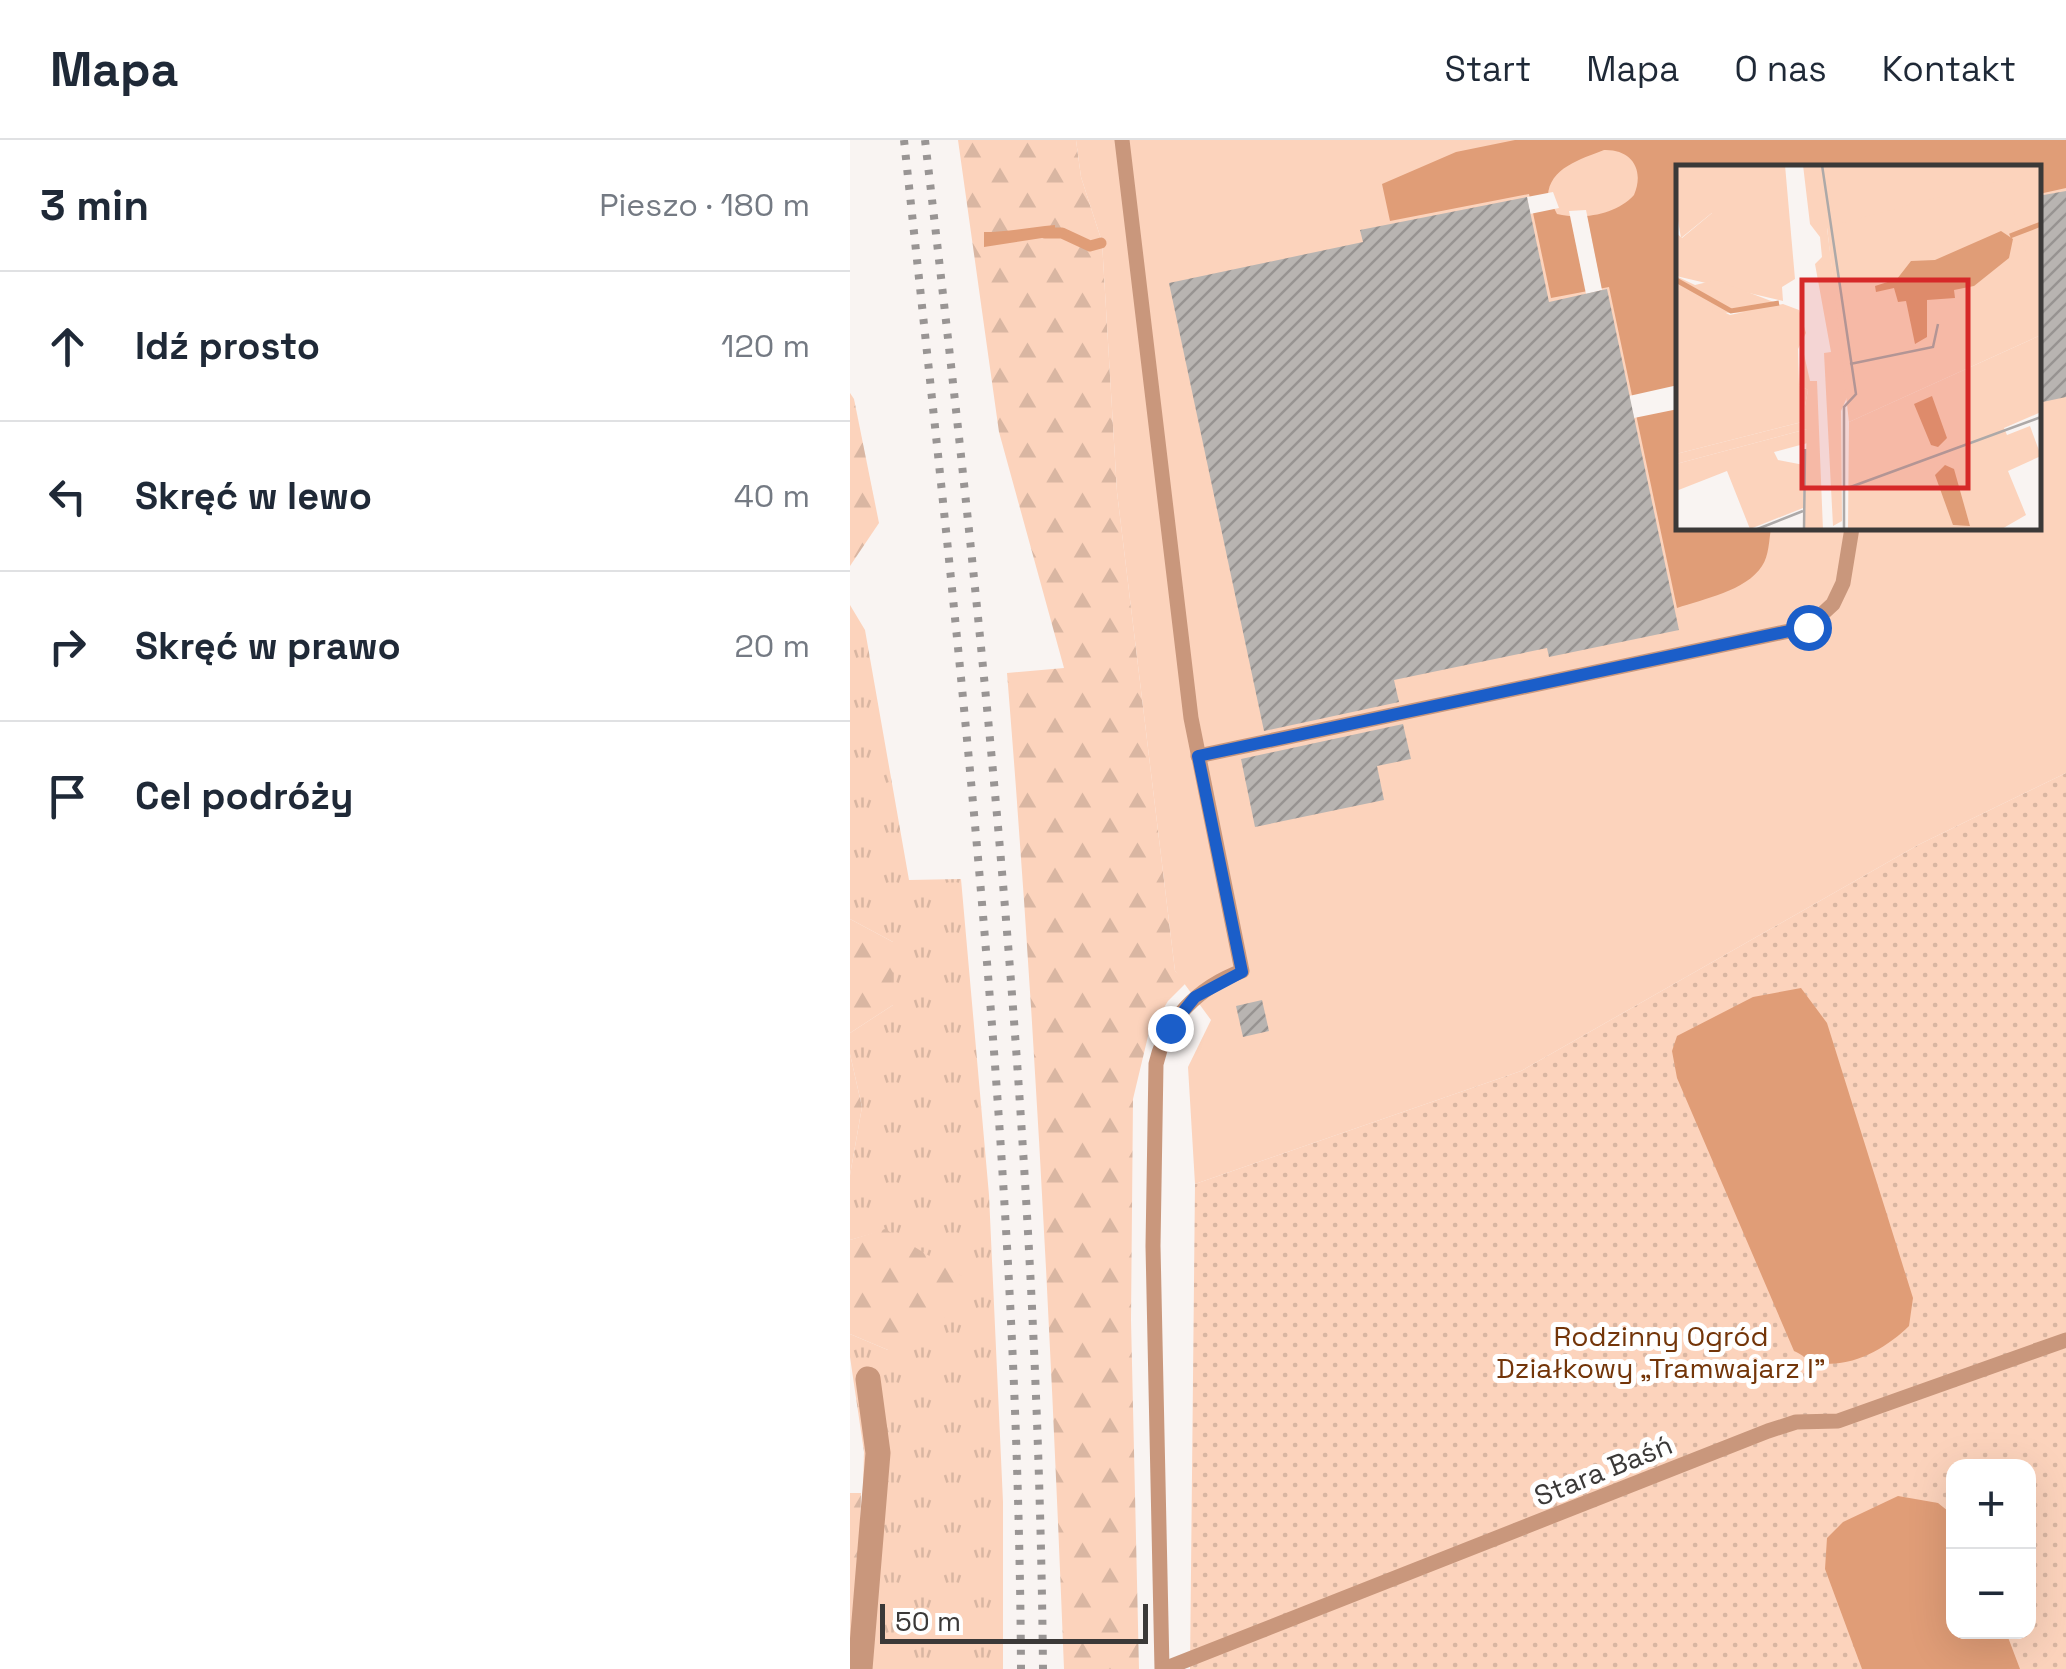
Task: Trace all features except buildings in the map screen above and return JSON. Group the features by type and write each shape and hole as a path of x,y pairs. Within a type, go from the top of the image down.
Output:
{"street":[{"path":"860,1669 878,1453 868,1380"}],"lane":[{"path":"1122,140 1185,678 1242,972 1223,979 1182,1009 1165,1036 1156,1064 1154,1246 1163,1669"},
{"path":"1198,756 1808,627 1832,604 1843,583 1852,530"},
{"name":"Stara Baśń","path":"1163,1669 1768,1431 1796,1422 1838,1420 2066,1340"}],"green space":[{"path":"958,140 1076,140 1081,177 1102,242 1117,492 1175,971 1186,983 1168,1001 1149,1032 1133,1099 1131,1320 1139,1669 1064,1669 1041,1171 1007,673 1064,668 999,432"},
{"path":"1076,140 2066,140 2066,773 1918,845 1521,1071 1195,1184 1188,1067 1211,1020 1175,971 1117,492 1102,242 1081,177"},
{"path":"850,393 879,523 850,566"},
{"path":"850,605 865,630 909,880 961,879 989,1195 1003,1502 1003,1669 858,1669 864,1452 850,1334 888,1350 885,1230 850,1240 850,1175 862,1107 850,1054 850,1033 893,1005 893,942 850,919"},
{"name":"Rodzinny Ogród Działkowy „Tramwajarz I”","path":"2066,773 2066,1669 1190,1669 1195,1184 1521,1071 1918,845"},
{"path":"850,919 893,942 893,1005 850,1033"},
{"path":"850,1054 862,1107 850,1175"},
{"path":"885,1229 964,1277 944,1318 888,1350 850,1334 850,1240"},
{"path":"850,1493 861,1493 858,1669 850,1669"}],"shaded area":[{"path":"1515,140 2066,140 2066,188 2041,194 2041,165 1676,165 1676,530 1771,530 1766,558 1755,575 1723,593 1677,608 1609,287 1551,298 1529,194 1390,221 1382,184 1456,152","holes":["1604,150 1622,153 1633,162 1638,177 1634,195 1627,202 1598,214 1557,214 1548,196 1560,172"]},
{"path":"1055,225 1055,236 984,247 984,232"},
{"path":"1801,988 1827,1023 1913,1298 1909,1326 1879,1349 1841,1363 1813,1361 1794,1351 1677,1078 1672,1051 1677,1036 1753,997"},
{"path":"1898,1496 1938,1503 1946,1509 1946,1639 2009,1639 2020,1669 1862,1669 1825,1569 1827,1538 1843,1522"}],"pier":[{"path":"1553,192 1559,208 1530,214 1527,197"},
{"path":"1586,210 1602,290 1586,294 1569,211"},
{"path":"1676,385 1676,409 1634,418 1629,396"}],"waterway":[{"path":"1045,233 1062,233 1090,246 1101,243"}],"railway":[{"path":"904,140 964,712 997,1094 1017,1477 1021,1669"},
{"path":"925,140 968,521 1005,903 1031,1286 1043,1669"}],"route":[{"path":"1170,1028 1195,997 1242,972 1198,756 1808,627"}]}
